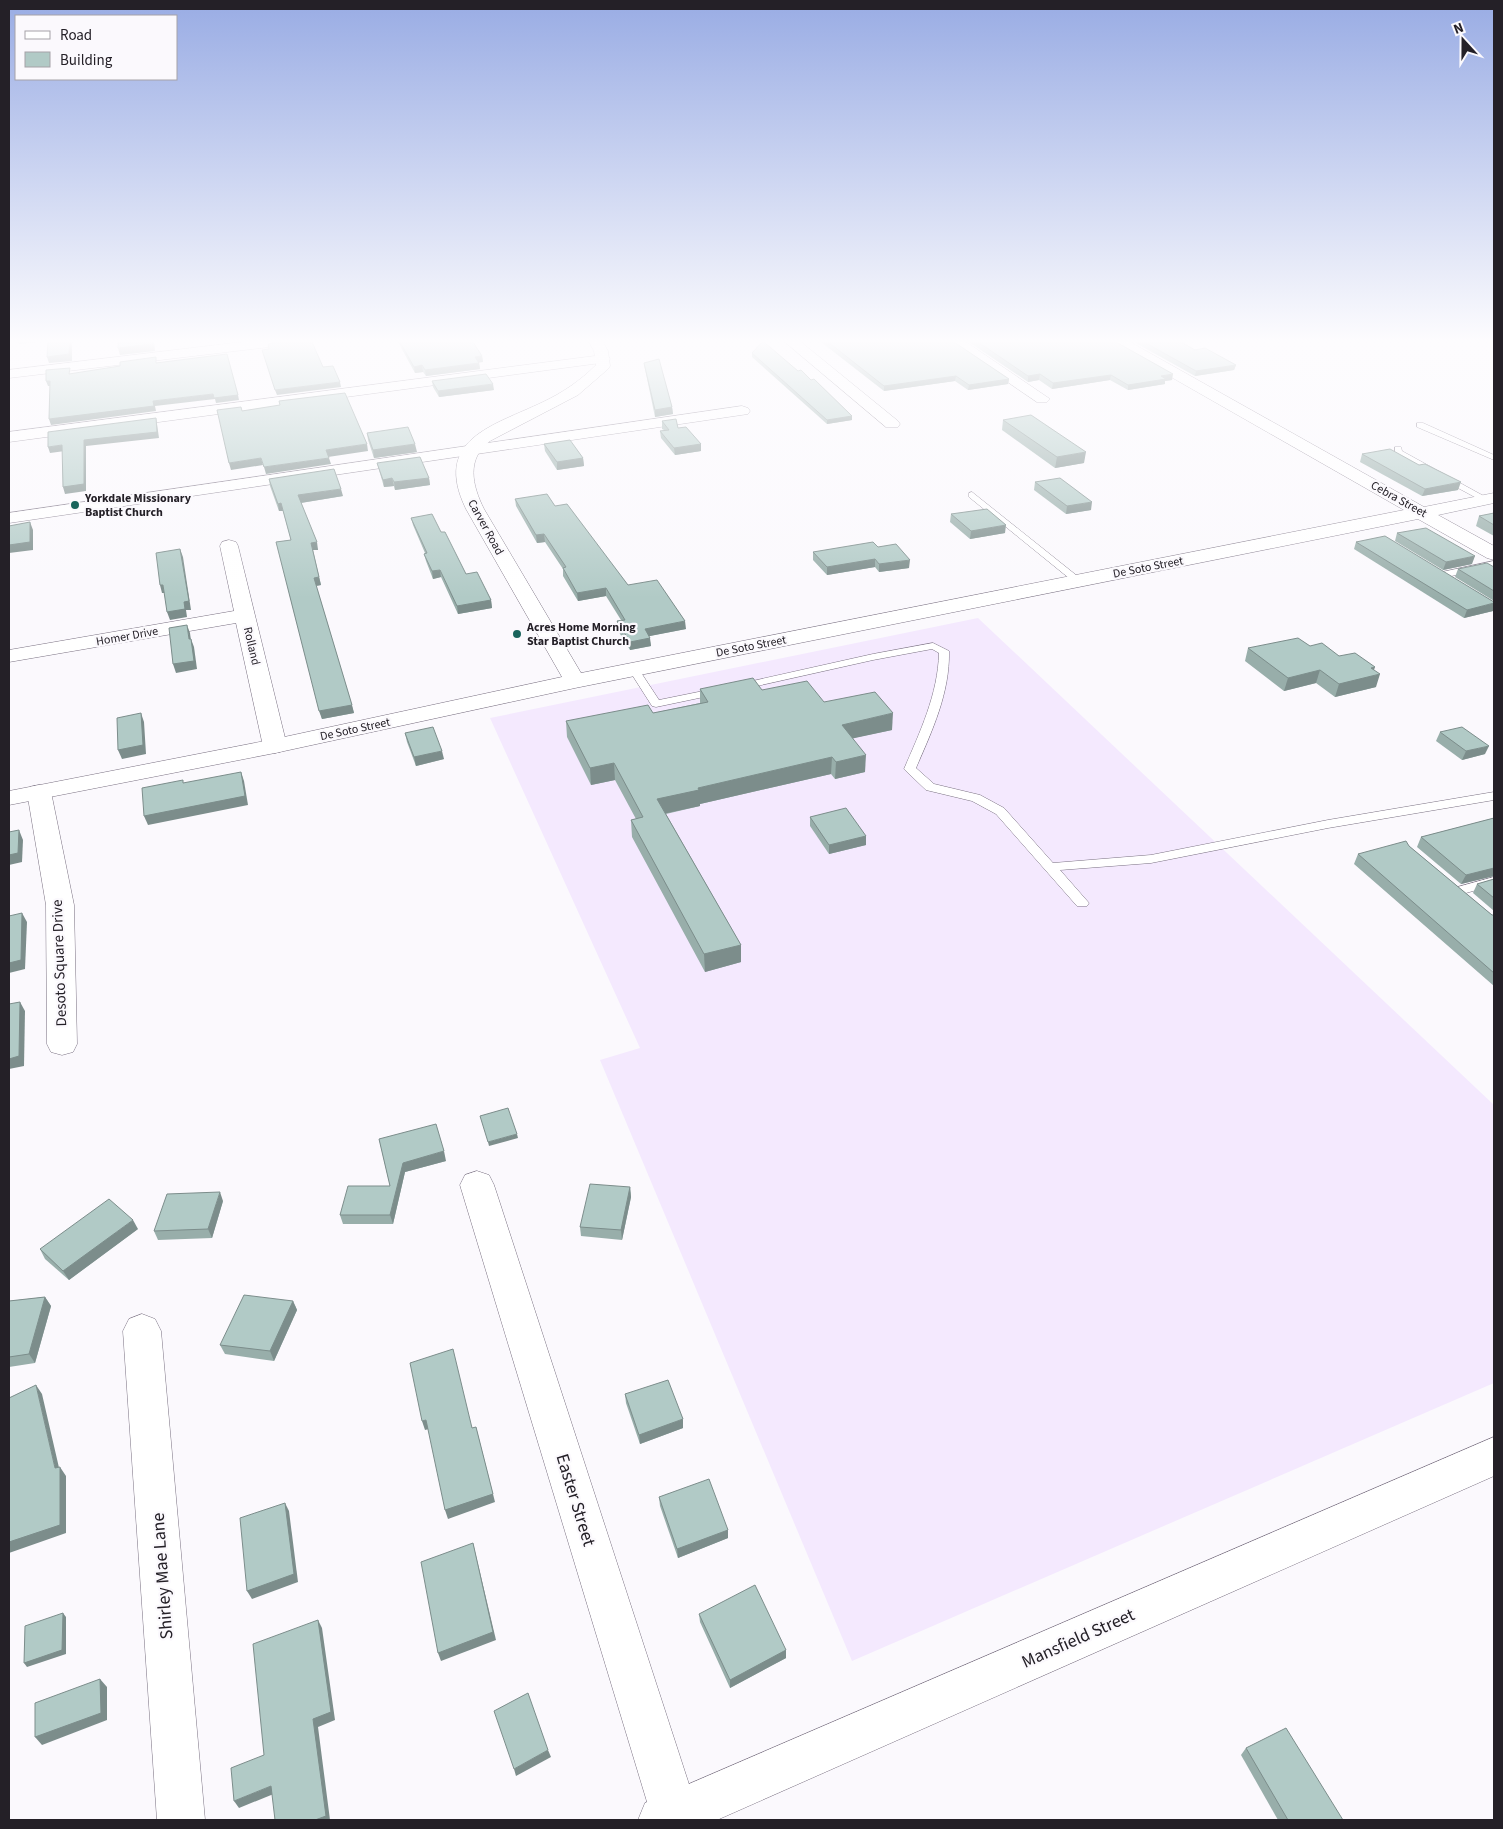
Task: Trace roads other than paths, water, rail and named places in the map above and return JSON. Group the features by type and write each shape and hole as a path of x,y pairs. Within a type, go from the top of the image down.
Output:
{"street":[{"path":"9,438 89,427"},
{"path":"471,450 501,427"},
{"path":"9,518 628,427"},
{"name":"Cebra Street","path":"1272,427 1494,554"},
{"name":"Carver Road","path":"471,450 464,468 466,488 470,499 575,681"},
{"name":"De Soto Street","path":"9,798 275,746 575,681 1491,499"},
{"name":"Rolland","path":"229,546 275,746"},
{"name":"Homer Drive","path":"9,656 245,615"},
{"name":"Desoto Square Drive","path":"40,792 60,905 62,1044"},
{"name":"Easter Street","path":"478,1185 668,1817"},
{"name":"Shirley Mae Lane","path":"142,1331 181,1820"},
{"name":"Mansfield Street","path":"668,1817 1494,1456"}],"lane":[{"path":"1425,427 1494,458"},
{"path":"1398,449 1398,452 1491,499"},
{"path":"972,495 1078,581"},
{"path":"1457,584 1438,572 1494,564"},
{"path":"634,670 654,702 661,704 873,657 933,646 939,649 944,652 945,666 930,722 910,769 930,787 976,798 1000,811 1082,903"},
{"path":"1050,868 1152,859 1328,824 1494,796"},
{"path":"1446,880 1473,902"},
{"path":"1459,891 1494,881"}],"place":[{"name":"Yorkdale Missionary Baptist Church","path":"75,505"},
{"name":"Acres Home Morning Star Baptist Church","path":"517,634"}]}
